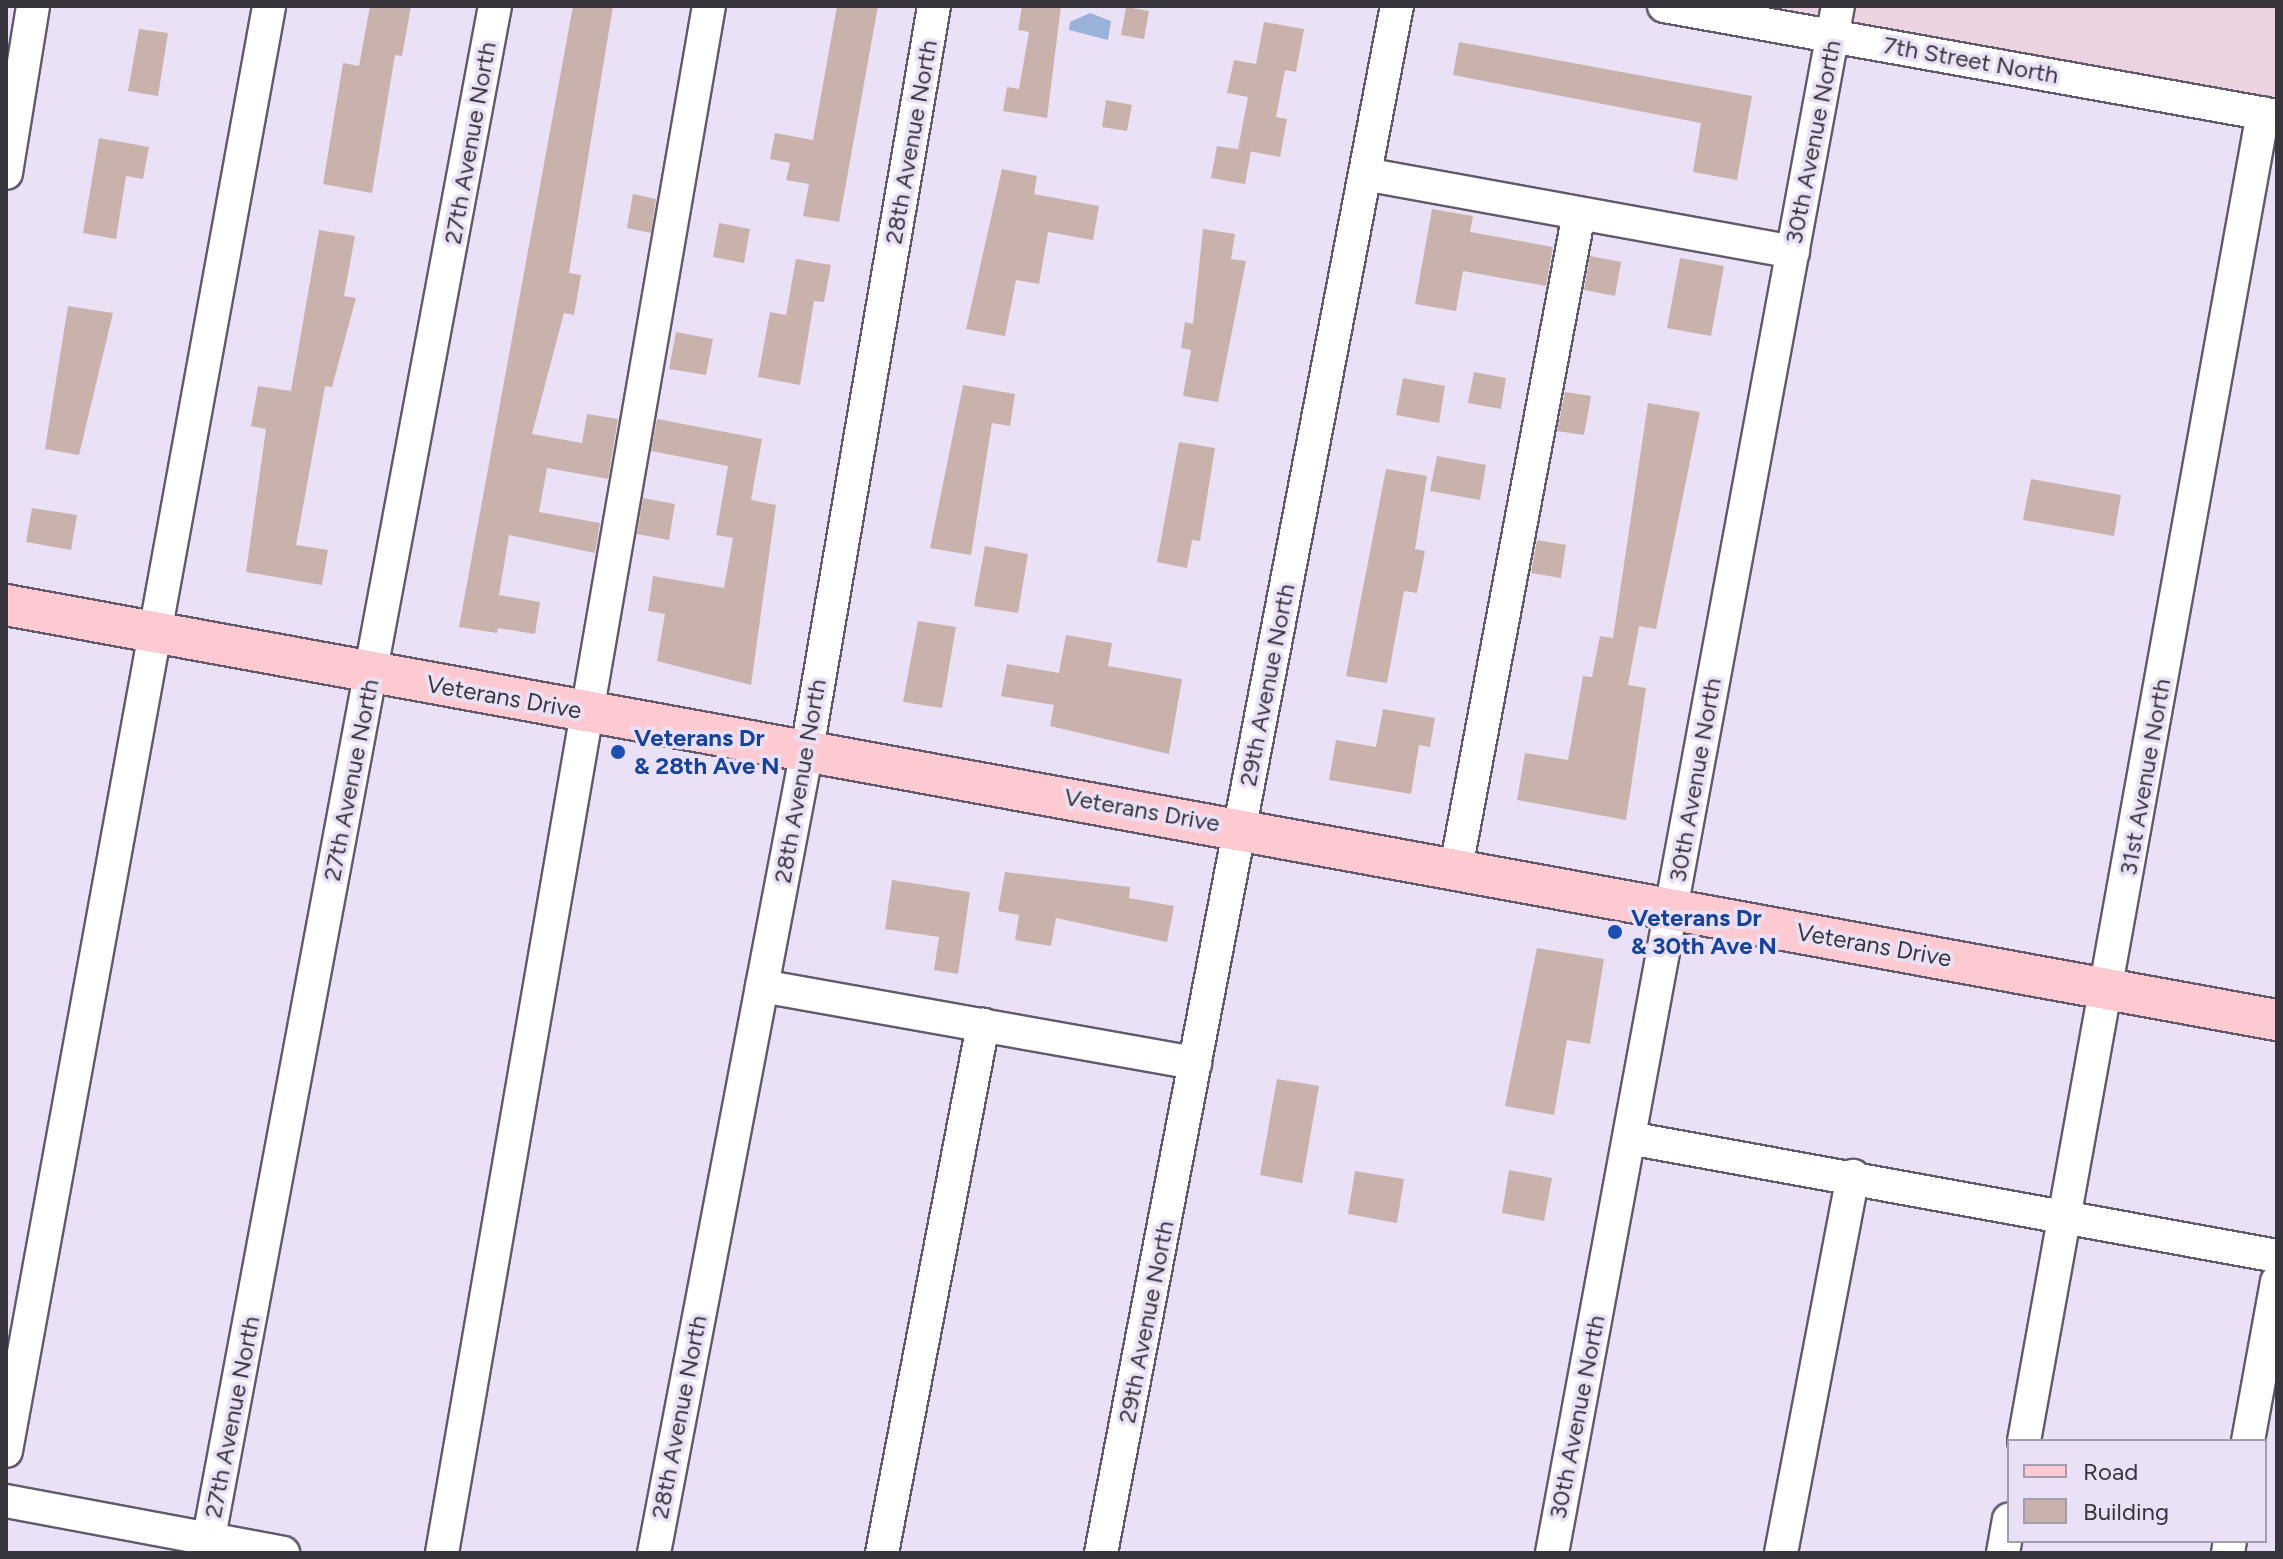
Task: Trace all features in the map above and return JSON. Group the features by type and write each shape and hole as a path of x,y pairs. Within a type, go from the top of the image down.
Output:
{"main road":[{"name":"Veterans Drive","path":"6,605 1240,828 2277,1020"}],"street":[{"path":"6,173 33,6"},
{"path":"6,1451 269,6"},
{"name":"27th Avenue North","path":"207,1546 495,6"},
{"path":"442,1553 584,711 709,6"},
{"name":"28th Avenue North","path":"654,1553 807,750 934,6"},
{"name":"29th Avenue North","path":"1101,1553 1397,6"},
{"name":"7th Street North","path":"1664,6 1836,21 2270,114"},
{"name":"30th Avenue North","path":"1552,1553 1836,21"},
{"name":"31st Avenue North","path":"2024,1439 2270,114"},
{"path":"1365,174 1793,252"},
{"path":"1456,868 1579,213"},
{"path":"762,986 1195,1063"},
{"path":"882,1553 983,1025"},
{"path":"1629,1138 2066,1212 2277,1256"},
{"path":"1781,1553 1853,1176"},
{"path":"2248,1439 2277,1282"},
{"path":"6,1501 207,1546 283,1553"},
{"path":"2003,1553 2007,1531"}],"shaded area":[{"path":"1773,6 2277,6 2277,98 2164,78"}],"water":[{"path":"1090,13 1111,21 1108,40 1069,30 1070,22"}],"building":[{"path":"370,6 411,6 402,56 395,55 372,193 323,184 343,63 359,66"},
{"path":"573,6 613,6 569,273 581,275 574,315 564,313 532,434 582,443 587,414 618,419 608,479 547,468 539,512 600,523 595,553 509,535 499,595 540,602 535,634 498,628 497,633 459,627"},
{"path":"837,6 878,6 839,222 803,216 809,184 786,180 790,163 770,159 775,133 813,140"},
{"path":"1022,6 1061,6 1047,118 1003,111 1007,87 1019,89 1029,32 1018,30"},
{"path":"1126,7 1149,11 1144,39 1121,35"},
{"path":"1264,22 1304,29 1296,72 1285,70 1276,117 1287,119 1280,157 1238,149 1248,97 1227,93 1234,60 1256,64"},
{"path":"139,29 168,33 158,96 128,91"},
{"path":"1459,42 1752,96 1737,180 1693,172 1701,123 1453,75"},
{"path":"1106,100 1132,105 1127,131 1102,127"},
{"path":"99,138 149,147 143,179 126,176 116,239 83,233"},
{"path":"1217,146 1251,151 1245,184 1211,178"},
{"path":"1002,169 1037,176 1034,194 1099,206 1093,240 1048,232 1039,284 1016,280 1005,336 966,329"},
{"path":"633,194 656,199 651,233 627,228"},
{"path":"1432,209 1473,216 1470,232 1553,247 1546,286 1463,271 1456,311 1415,304"},
{"path":"719,223 750,229 744,263 713,257"},
{"path":"1203,229 1235,234 1231,259 1246,261 1218,402 1183,396 1191,350 1181,348 1185,322 1193,324"},
{"path":"319,230 355,236 344,296 356,298 332,387 325,386 296,545 328,550 322,585 246,572 266,429 251,426 258,386 291,391"},
{"path":"1590,256 1621,262 1615,296 1584,290"},
{"path":"1680,258 1724,266 1711,336 1667,328"},
{"path":"796,259 831,265 824,302 814,301 800,385 758,377 770,312 786,315"},
{"path":"68,306 113,313 79,455 45,449"},
{"path":"676,332 713,339 706,375 669,369"},
{"path":"1474,372 1506,378 1501,409 1468,403"},
{"path":"1403,378 1445,386 1439,423 1396,415"},
{"path":"963,385 1015,394 1010,426 992,423 971,555 930,548"},
{"path":"1565,392 1591,396 1584,435 1557,431"},
{"path":"1648,403 1700,412 1656,629 1639,626 1628,685 1646,688 1626,820 1517,800 1525,753 1568,760 1583,676 1592,677 1600,636 1613,638"},
{"path":"657,419 762,439 751,500 776,505 751,685 657,661 665,614 648,611 653,576 724,588 733,538 716,535 728,466 651,451"},
{"path":"1179,442 1215,448 1200,541 1192,540 1187,568 1157,562"},
{"path":"1437,456 1486,465 1480,500 1430,491"},
{"path":"1386,469 1427,476 1415,549 1425,551 1417,593 1404,591 1387,683 1346,676"},
{"path":"2031,479 2121,495 2114,536 2023,520"},
{"path":"643,498 675,504 669,540 637,534"},
{"path":"32,508 77,515 71,550 26,542"},
{"path":"1537,540 1566,545 1561,578 1531,573"},
{"path":"985,546 1028,554 1018,613 974,606"},
{"path":"918,621 956,627 942,708 903,702"},
{"path":"1066,635 1112,643 1108,666 1182,679 1169,754 1050,726 1054,705 1001,696 1007,664 1059,673"},
{"path":"1383,709 1435,718 1430,747 1419,745 1411,794 1329,780 1336,740 1376,747"},
{"path":"1005,872 1130,887 1129,898 1174,906 1167,942 1056,918 1051,946 1015,940 1019,915 998,911"},
{"path":"892,880 970,892 958,974 934,970 939,937 885,929"},
{"path":"1537,948 1604,959 1590,1044 1567,1040 1554,1115 1505,1106"},
{"path":"1277,1079 1319,1086 1302,1183 1260,1175"},
{"path":"1509,1170 1552,1178 1544,1221 1502,1213"},
{"path":"1355,1171 1404,1179 1397,1223 1348,1214"}],"place":[{"name":"Veterans Dr & 28th Ave N","path":"618,752"},
{"name":"Veterans Dr & 30th Ave N","path":"1615,932"}]}
